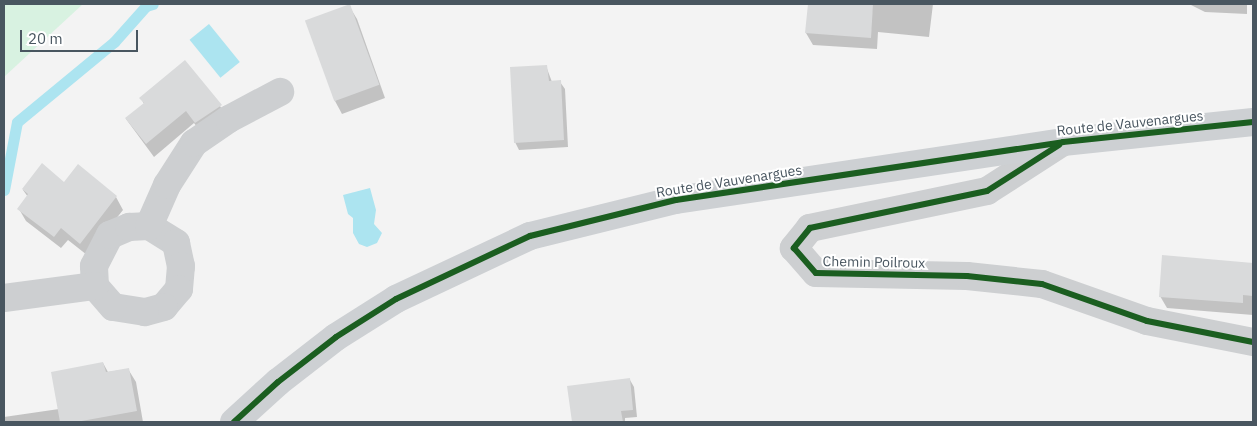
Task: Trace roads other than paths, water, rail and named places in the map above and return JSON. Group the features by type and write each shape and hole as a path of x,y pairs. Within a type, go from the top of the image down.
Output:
{"main road":[{"name":"Route de Vauvenargues","path":"234,422 278,382 336,337 396,299 530,236 676,200 1063,142 1253,122"}],"street":[{"path":"149,226 167,185 194,143 229,119 280,92"},
{"name":"Chemin Poilroux","path":"1063,142 987,191 810,228 794,248 816,274 966,276 1042,284 1147,321 1253,342"},
{"path":"149,226 176,243 182,266 179,289 164,307 145,312 112,307 94,286 94,266 110,235 129,227 149,226"},
{"path":"4,298 94,286"}],"water":[{"path":"209,24 240,62 220,78 190,40"},
{"path":"370,188 376,210 374,224 382,233 377,243 367,247 359,244 353,233 353,218 348,214 343,195"}],"waterway":[{"path":"4,190 17,122 114,42 146,6 153,4"}]}
